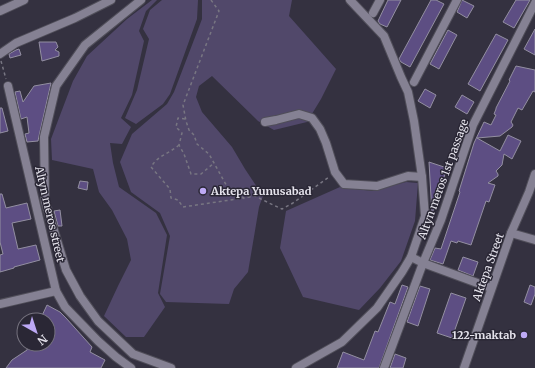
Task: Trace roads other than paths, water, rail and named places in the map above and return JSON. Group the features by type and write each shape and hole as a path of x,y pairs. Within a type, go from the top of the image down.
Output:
{"street":[{"path":"0,10 24,0"},
{"path":"0,55 16,43 75,18 111,0"},
{"path":"141,0 85,45 56,86 44,137 45,201 66,270 80,296 98,321 133,354 171,368"},
{"path":"296,368 342,342 377,308 411,257 425,216 422,177 414,121 408,92 384,36 350,0"},
{"path":"373,13 380,0"},
{"path":"414,82 456,0"},
{"name":"Altyn meros 1st passage","path":"384,368 423,263 441,220 473,125 535,3"},
{"name":"Altyn meros street","path":"8,86 56,291 65,306 94,336 131,368"},
{"path":"265,122 299,114 312,118 320,129 326,143 335,172 344,184 377,186 408,176 422,177"},
{"name":"Aktepa Street","path":"464,368 511,233 529,192 535,174"},
{"path":"511,233 535,240"},
{"path":"411,257 423,263 491,288"},
{"path":"0,304 56,291"}],"place":[{"name":"Aktepa Yunusabad","path":"203,191"},
{"name":"122-maktab","path":"524,335"}]}
